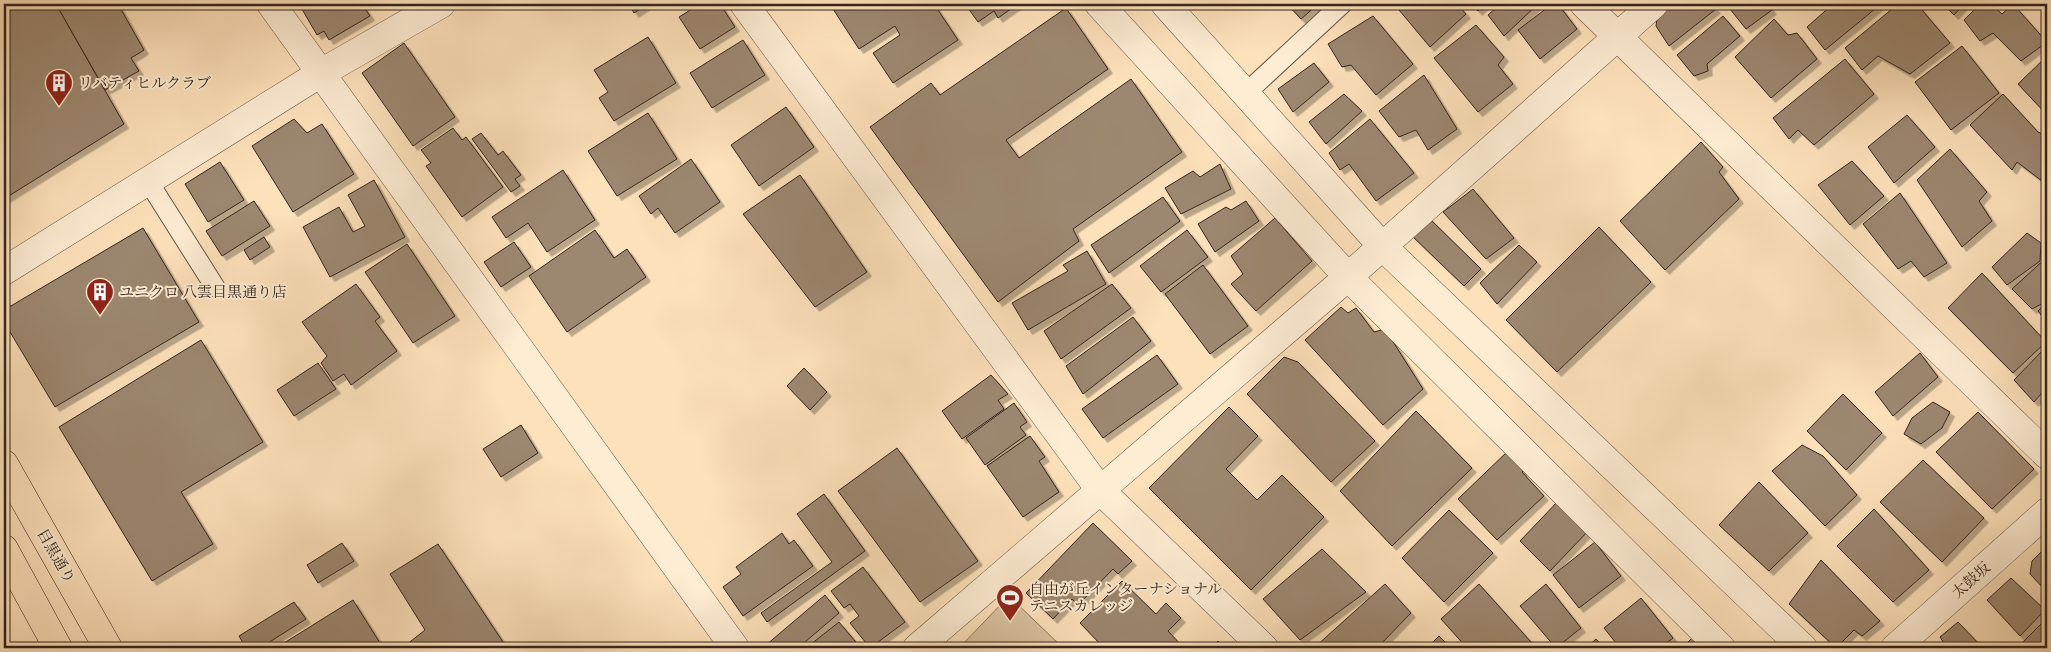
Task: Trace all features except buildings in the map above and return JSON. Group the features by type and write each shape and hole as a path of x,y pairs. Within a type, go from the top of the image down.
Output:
{"main road":[{"name":"目黒通り","path":"4,464 108,648"},
{"path":"4,549 58,648"}],"street":[{"path":"272,4 736,648"},
{"path":"4,271 321,73 441,4"},
{"path":"744,4 1100,490 1264,648"},
{"path":"1099,4 1348,277 1722,648"},
{"path":"1165,4 1382,246 1803,648"},
{"path":"1584,4 2047,455"},
{"path":"917,648 1348,277 1654,4"},
{"name":"太鼓坂","path":"1895,648 2047,512"}],"lane":[{"path":"1245,94 1342,4"},
{"path":"148,181 215,287"}],"shaded area":[{"name":"自由が丘インターナショナル テニスカレッジ","path":"1009,596 1063,648 959,648"}],"place":[{"name":"リバティヒルクラブ","path":"59,107"},
{"name":"ユニクロ 八雲目黒通り店","path":"100,316"},
{"name":"自由が丘インターナショナル テニスカレッジ","path":"1010,622"}]}
